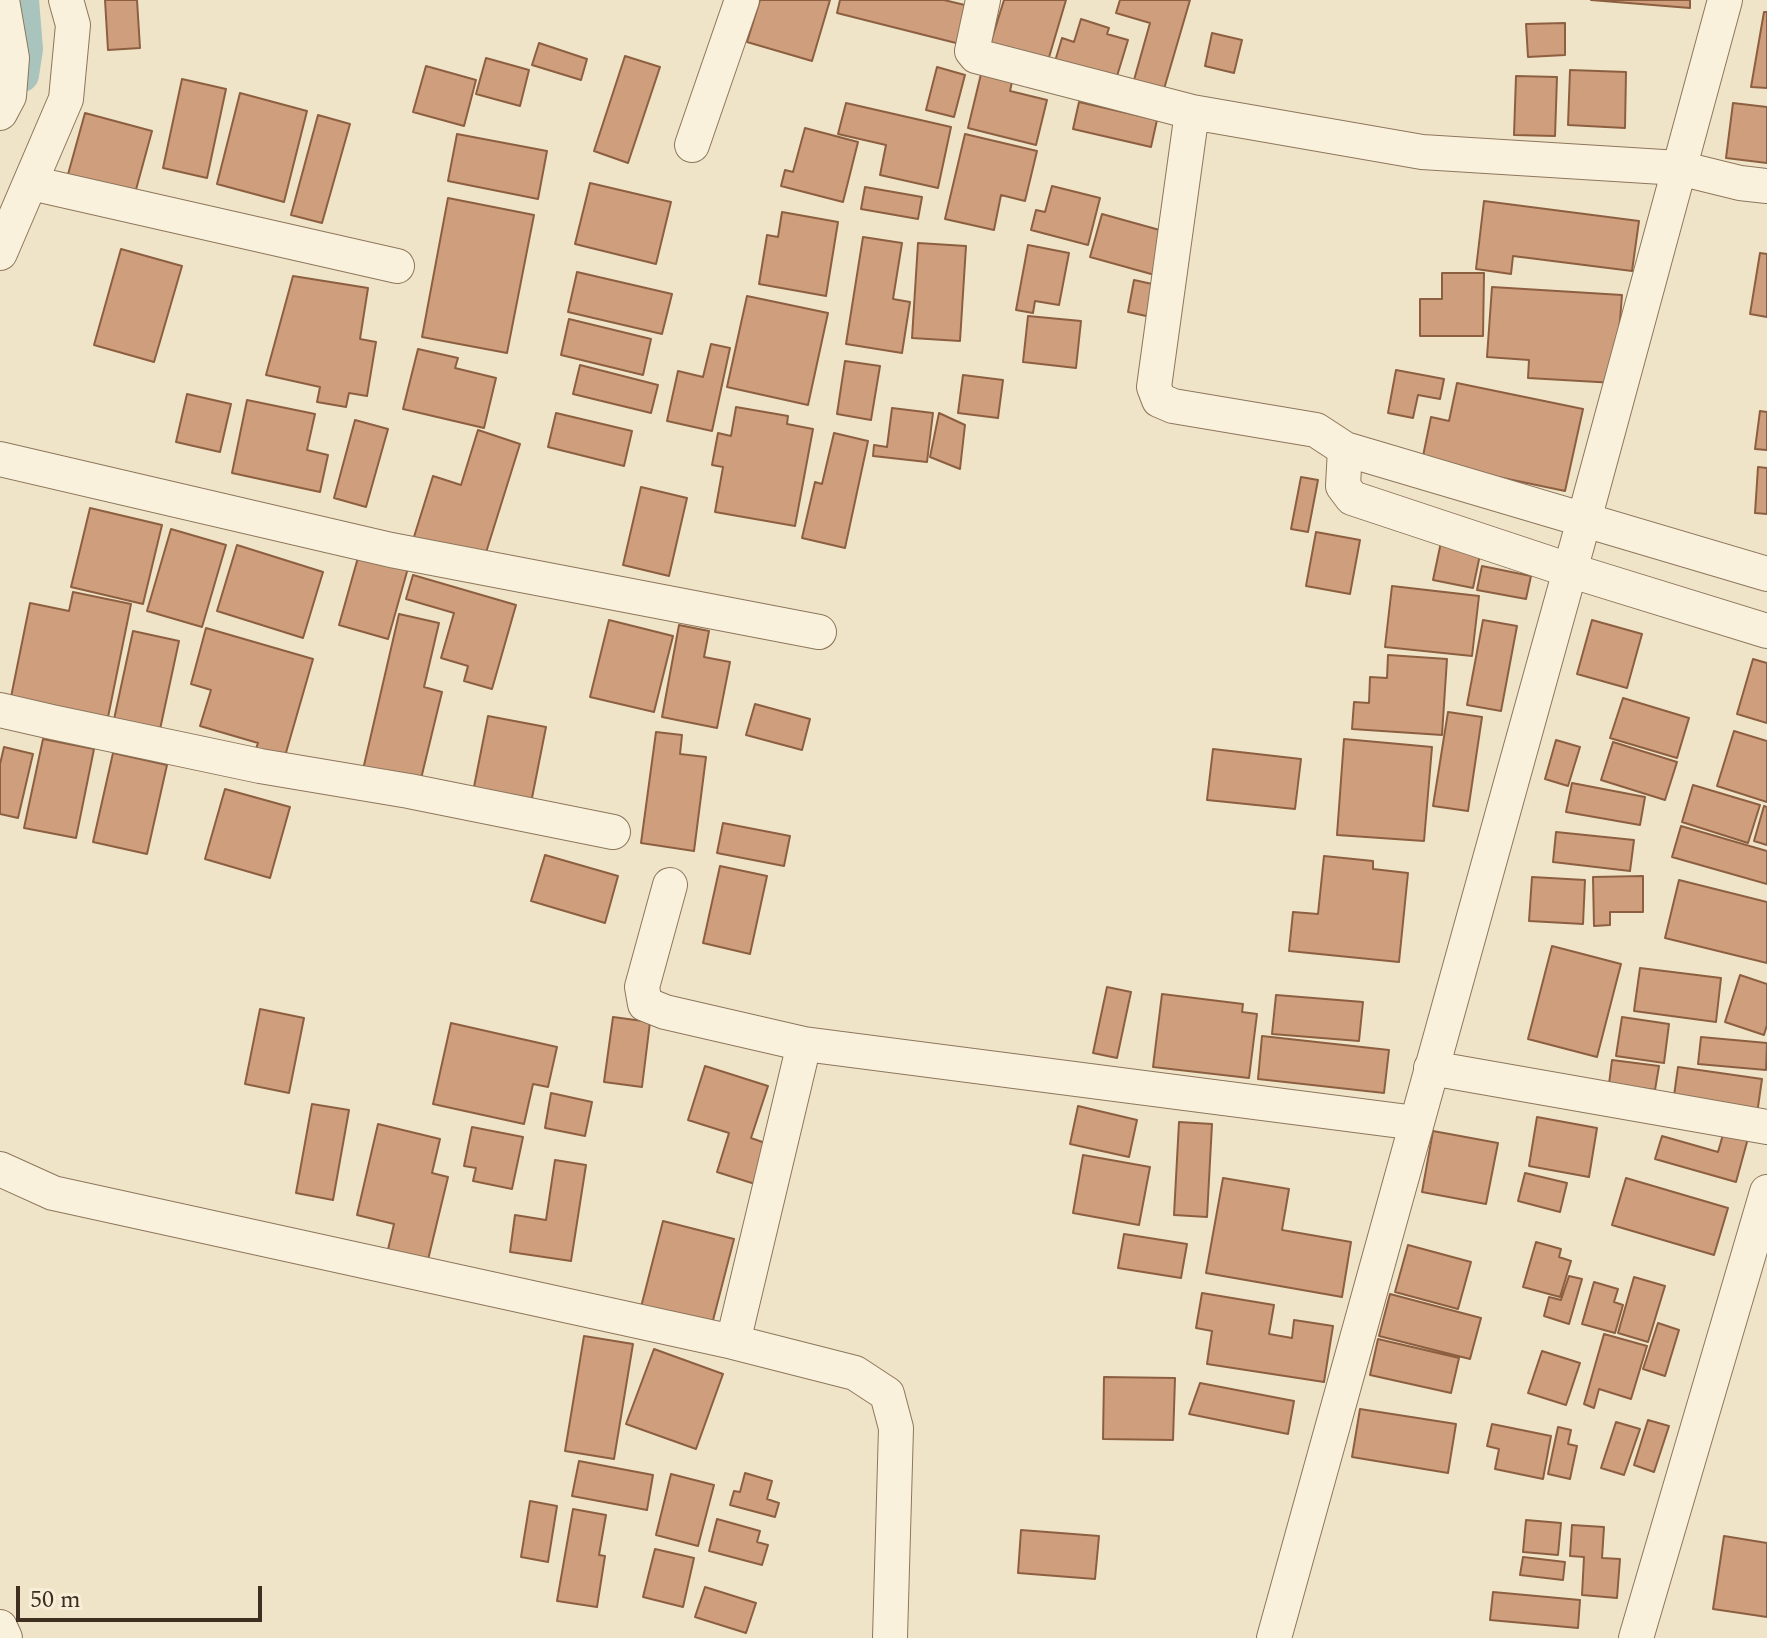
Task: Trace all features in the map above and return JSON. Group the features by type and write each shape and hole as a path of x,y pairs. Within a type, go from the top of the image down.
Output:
{"street":[{"path":"0,113 9,96 12,58 2,0"},
{"path":"0,253 66,99 73,25 66,0"},
{"path":"692,145 742,0"},
{"path":"983,0 972,51 976,56 1192,112 1422,152 1679,168 1740,183 1767,186"},
{"path":"1274,1638 1725,0"},
{"path":"1192,112 1154,387 1159,400 1173,406 1316,430 1345,449 1767,574"},
{"path":"31,183 397,266"},
{"path":"1345,449 1343,486 1352,498 1767,631"},
{"path":"0,459 391,550 819,632"},
{"path":"0,710 260,766 409,791 613,832"},
{"path":"670,885 642,987 645,1004 665,1012 804,1044 1416,1123"},
{"path":"733,1342 804,1044"},
{"path":"1431,1068 1767,1127"},
{"path":"0,1169 53,1193 733,1342 855,1373 887,1394 896,1428 890,1638"},
{"path":"1636,1638 1767,1192"},
{"path":"0,1627 5,1638"}],"building":[{"path":"105,0 137,0 140,48 108,50"},
{"path":"760,0 830,0 812,61 747,42"},
{"path":"840,0 944,0 969,6 960,44 837,13"},
{"path":"1004,0 1066,0 1047,64 989,48"},
{"path":"1120,0 1190,0 1164,89 1134,80 1150,23 1116,13"},
{"path":"1591,0 1690,0 1690,8"},
{"path":"1764,12 1767,12 1767,88 1751,87"},
{"path":"1081,19 1109,28 1107,34 1128,40 1114,86 1053,68 1062,38 1074,42"},
{"path":"1565,23 1565,55 1528,57 1526,24"},
{"path":"1212,33 1242,40 1234,73 1205,66"},
{"path":"539,43 587,59 581,80 532,65"},
{"path":"625,56 660,67 628,163 594,151"},
{"path":"486,58 529,70 520,106 476,94"},
{"path":"426,66 476,80 464,126 413,112"},
{"path":"937,67 965,75 954,117 926,110"},
{"path":"1570,70 1626,72 1625,128 1568,125"},
{"path":"981,74 1012,82 1010,91 1047,100 1036,145 968,128"},
{"path":"1516,76 1557,77 1555,136 1514,135"},
{"path":"182,79 226,89 207,178 163,168"},
{"path":"240,93 307,111 284,202 217,184"},
{"path":"1079,102 1157,120 1151,147 1073,129"},
{"path":"846,103 951,127 938,188 880,175 886,145 838,134"},
{"path":"1733,103 1767,107 1767,163 1726,158"},
{"path":"85,113 152,131 134,197 67,178"},
{"path":"318,115 350,124 322,223 291,215"},
{"path":"805,128 858,142 843,202 781,186 785,170 793,172"},
{"path":"457,134 547,151 538,199 448,181"},
{"path":"965,134 1037,151 1025,201 1001,195 994,230 945,219"},
{"path":"590,183 671,202 656,264 575,244"},
{"path":"1052,186 1100,198 1088,245 1031,230 1036,210 1045,212"},
{"path":"865,187 922,197 918,219 861,209"},
{"path":"448,198 534,215 507,353 422,337"},
{"path":"1484,201 1639,221 1632,271 1513,256 1511,274 1476,269"},
{"path":"782,212 838,222 826,296 759,284 767,235 778,237"},
{"path":"1102,214 1174,234 1162,277 1090,257"},
{"path":"863,237 902,243 893,299 910,302 902,353 846,344"},
{"path":"918,243 966,246 960,341 912,338"},
{"path":"1028,245 1069,253 1059,305 1035,301 1033,313 1016,310"},
{"path":"121,249 182,266 154,362 94,345"},
{"path":"1760,253 1767,254 1767,317 1750,314"},
{"path":"577,272 672,294 662,334 568,312"},
{"path":"1442,273 1484,273 1483,336 1420,336 1420,299 1442,299"},
{"path":"293,276 368,288 360,339 376,342 367,396 349,393 346,407 317,402 320,387 266,375"},
{"path":"1134,280 1166,287 1160,319 1128,312"},
{"path":"1492,287 1622,295 1615,383 1528,378 1529,360 1487,357"},
{"path":"747,296 828,313 808,405 727,387"},
{"path":"1028,316 1081,321 1076,368 1023,362"},
{"path":"569,319 651,339 643,375 561,355"},
{"path":"711,344 730,348 712,431 667,421 678,371 703,377"},
{"path":"418,349 458,358 455,368 496,378 484,428 403,409"},
{"path":"845,361 880,366 871,420 837,414"},
{"path":"580,365 658,385 651,413 573,394"},
{"path":"1396,370 1444,379 1440,399 1418,395 1413,418 1388,413"},
{"path":"963,375 1003,380 998,418 958,413"},
{"path":"1457,383 1583,409 1565,491 1422,461 1431,417 1449,421"},
{"path":"187,394 231,404 220,452 176,442"},
{"path":"247,400 315,414 307,450 328,455 320,492 232,473"},
{"path":"736,407 788,416 787,424 813,429 795,526 715,512 723,467 712,465 718,433 731,436"},
{"path":"892,408 933,413 927,462 873,456 874,445 887,447"},
{"path":"1760,411 1767,412 1767,450 1755,449"},
{"path":"556,413 632,431 624,466 548,447"},
{"path":"939,413 965,425 960,469 930,457"},
{"path":"355,420 388,429 366,507 334,498"},
{"path":"478,430 520,444 483,562 413,540 433,476 461,485"},
{"path":"834,433 868,441 845,548 802,538 815,482 822,484"},
{"path":"1758,467 1767,468 1767,514 1755,513"},
{"path":"1301,477 1318,480 1308,532 1291,529"},
{"path":"641,487 687,498 669,576 623,565"},
{"path":"90,508 162,525 143,604 71,587"},
{"path":"171,529 226,545 202,627 147,611"},
{"path":"1316,532 1360,540 1350,594 1306,586"},
{"path":"1441,542 1481,550 1473,588 1433,580"},
{"path":"237,545 323,572 303,638 217,611"},
{"path":"359,554 408,568 388,639 339,625"},
{"path":"1482,566 1531,576 1526,599 1477,590"},
{"path":"413,575 516,605 492,689 464,681 468,666 441,658 454,613 406,599"},
{"path":"1392,586 1479,596 1472,656 1385,647"},
{"path":"73,592 131,604 107,722 10,702 30,603 69,611"},
{"path":"399,614 439,623 424,687 442,692 419,787 362,774"},
{"path":"609,620 673,636 654,712 590,697"},
{"path":"1483,620 1517,626 1501,711 1467,705"},
{"path":"1592,620 1642,634 1627,688 1577,674"},
{"path":"679,625 709,631 704,657 730,662 717,728 662,717"},
{"path":"206,628 313,659 283,763 254,754 258,743 200,726 211,690 191,684"},
{"path":"133,631 179,641 159,734 113,724"},
{"path":"1388,655 1447,659 1442,735 1352,729 1354,702 1369,703 1370,677 1387,678"},
{"path":"1753,659 1767,663 1767,723 1737,714"},
{"path":"1623,698 1689,718 1677,758 1610,738"},
{"path":"755,704 810,719 802,750 746,735"},
{"path":"1448,712 1482,717 1468,811 1433,806"},
{"path":"488,716 546,727 531,803 473,792"},
{"path":"1734,731 1767,741 1767,802 1717,786"},
{"path":"656,732 682,735 680,754 706,757 694,851 641,843"},
{"path":"43,739 94,749 76,838 24,828"},
{"path":"1344,739 1432,747 1424,841 1337,835"},
{"path":"1556,740 1580,747 1568,786 1545,779"},
{"path":"1613,742 1677,762 1665,800 1601,780"},
{"path":"4,747 33,754 18,818 0,814 0,764"},
{"path":"1213,749 1301,759 1295,809 1207,800"},
{"path":"113,753 167,765 147,854 93,842"},
{"path":"1572,783 1645,797 1640,825 1566,812"},
{"path":"1693,785 1760,805 1748,843 1682,822"},
{"path":"225,789 290,807 270,878 205,859"},
{"path":"1764,806 1767,807 1767,845 1754,841"},
{"path":"723,823 790,836 784,866 717,853"},
{"path":"1681,826 1767,851 1767,884 1672,857"},
{"path":"1556,832 1634,840 1630,871 1553,862"},
{"path":"545,855 618,876 605,923 531,901"},
{"path":"1324,856 1373,861 1373,869 1408,873 1399,962 1289,951 1293,912 1318,914"},
{"path":"720,866 767,876 750,954 703,943"},
{"path":"1643,876 1643,912 1610,912 1610,925 1594,926 1593,877"},
{"path":"1532,877 1585,880 1583,924 1529,921"},
{"path":"1679,880 1767,902 1767,963 1665,938"},
{"path":"1552,946 1621,964 1597,1057 1528,1039"},
{"path":"1640,968 1721,978 1716,1022 1634,1011"},
{"path":"1740,975 1767,984 1767,1025 1764,1035 1725,1022"},
{"path":"1107,987 1131,992 1117,1058 1093,1053"},
{"path":"1162,994 1243,1004 1242,1012 1257,1014 1249,1078 1153,1067"},
{"path":"1276,995 1363,1002 1359,1041 1272,1034"},
{"path":"260,1009 304,1018 289,1093 245,1084"},
{"path":"613,1017 650,1022 642,1087 604,1082"},
{"path":"1622,1017 1669,1024 1664,1063 1616,1056"},
{"path":"451,1023 557,1047 548,1087 533,1084 524,1124 433,1104"},
{"path":"1262,1036 1389,1050 1384,1093 1258,1079"},
{"path":"1701,1037 1767,1043 1766,1070 1698,1064"},
{"path":"1612,1060 1659,1066 1655,1090 1609,1084"},
{"path":"705,1066 768,1086 751,1138 768,1144 755,1184 717,1172 729,1133 688,1120"},
{"path":"1678,1067 1762,1079 1757,1114 1673,1103"},
{"path":"551,1093 592,1102 585,1136 545,1128"},
{"path":"312,1104 349,1110 333,1200 296,1193"},
{"path":"1078,1106 1137,1120 1129,1157 1070,1144"},
{"path":"1537,1117 1597,1128 1589,1177 1529,1166"},
{"path":"1179,1122 1212,1124 1207,1217 1174,1215"},
{"path":"378,1124 440,1139 432,1173 448,1177 426,1268 386,1258 394,1224 357,1215"},
{"path":"1726,1124 1750,1131 1736,1182 1655,1159 1662,1136 1718,1152"},
{"path":"472,1127 523,1137 512,1189 473,1181 476,1168 464,1166"},
{"path":"1433,1131 1498,1143 1486,1204 1422,1192"},
{"path":"1083,1155 1150,1167 1139,1225 1073,1213"},
{"path":"555,1160 586,1165 571,1261 510,1252 515,1215 546,1220"},
{"path":"1525,1173 1567,1183 1560,1212 1518,1201"},
{"path":"1223,1178 1289,1189 1282,1230 1351,1242 1342,1297 1206,1273"},
{"path":"1626,1178 1728,1208 1714,1255 1612,1225"},
{"path":"663,1221 734,1239 711,1328 640,1311"},
{"path":"1124,1234 1187,1244 1181,1278 1118,1268"},
{"path":"1536,1242 1561,1249 1559,1257 1571,1261 1560,1297 1523,1287"},
{"path":"1408,1245 1471,1262 1458,1309 1395,1292"},
{"path":"1569,1276 1582,1279 1569,1324 1544,1316 1549,1297 1561,1300"},
{"path":"1634,1277 1665,1286 1648,1342 1618,1333"},
{"path":"1594,1282 1618,1289 1614,1302 1623,1305 1615,1333 1582,1324"},
{"path":"1202,1293 1274,1305 1269,1334 1292,1338 1294,1320 1333,1326 1324,1382 1207,1364 1212,1331 1196,1328"},
{"path":"1390,1294 1481,1318 1470,1359 1379,1336"},
{"path":"1658,1323 1679,1330 1665,1376 1643,1369"},
{"path":"1604,1334 1647,1346 1631,1399 1599,1389 1594,1408 1584,1404"},
{"path":"584,1336 633,1344 614,1459 565,1451"},
{"path":"1378,1339 1459,1358 1451,1393 1370,1375"},
{"path":"654,1349 723,1374 696,1449 626,1424"},
{"path":"1542,1351 1580,1363 1566,1405 1528,1393"},
{"path":"1104,1377 1175,1378 1173,1440 1103,1439"},
{"path":"1200,1383 1294,1401 1288,1434 1189,1414"},
{"path":"1360,1409 1456,1424 1448,1473 1352,1457"},
{"path":"1648,1420 1669,1426 1654,1472 1634,1465"},
{"path":"1616,1422 1640,1429 1624,1475 1601,1468"},
{"path":"1492,1424 1551,1436 1543,1479 1495,1469 1499,1449 1487,1446"},
{"path":"1558,1427 1571,1430 1568,1444 1577,1446 1570,1479 1548,1474"},
{"path":"579,1461 653,1475 647,1510 572,1496"},
{"path":"745,1473 772,1481 767,1499 779,1503 775,1517 730,1505 734,1491 740,1492"},
{"path":"671,1474 714,1485 698,1546 656,1535"},
{"path":"530,1501 557,1506 548,1562 521,1557"},
{"path":"573,1509 606,1515 599,1555 605,1556 597,1607 557,1601"},
{"path":"717,1519 760,1531 757,1542 768,1545 762,1565 709,1551"},
{"path":"1526,1520 1561,1523 1558,1555 1523,1552"},
{"path":"1572,1525 1604,1527 1602,1558 1620,1559 1617,1598 1582,1595 1584,1557 1570,1556"},
{"path":"1021,1530 1099,1536 1095,1579 1018,1573"},
{"path":"1724,1536 1767,1543 1767,1617 1713,1609"},
{"path":"655,1549 694,1558 683,1607 643,1597"},
{"path":"1523,1557 1565,1562 1563,1580 1520,1575"},
{"path":"705,1587 756,1603 746,1633 695,1617"},
{"path":"1493,1592 1580,1600 1578,1628 1490,1620"}],"waterway":[{"path":"22,0 26,49 22,75"}]}
